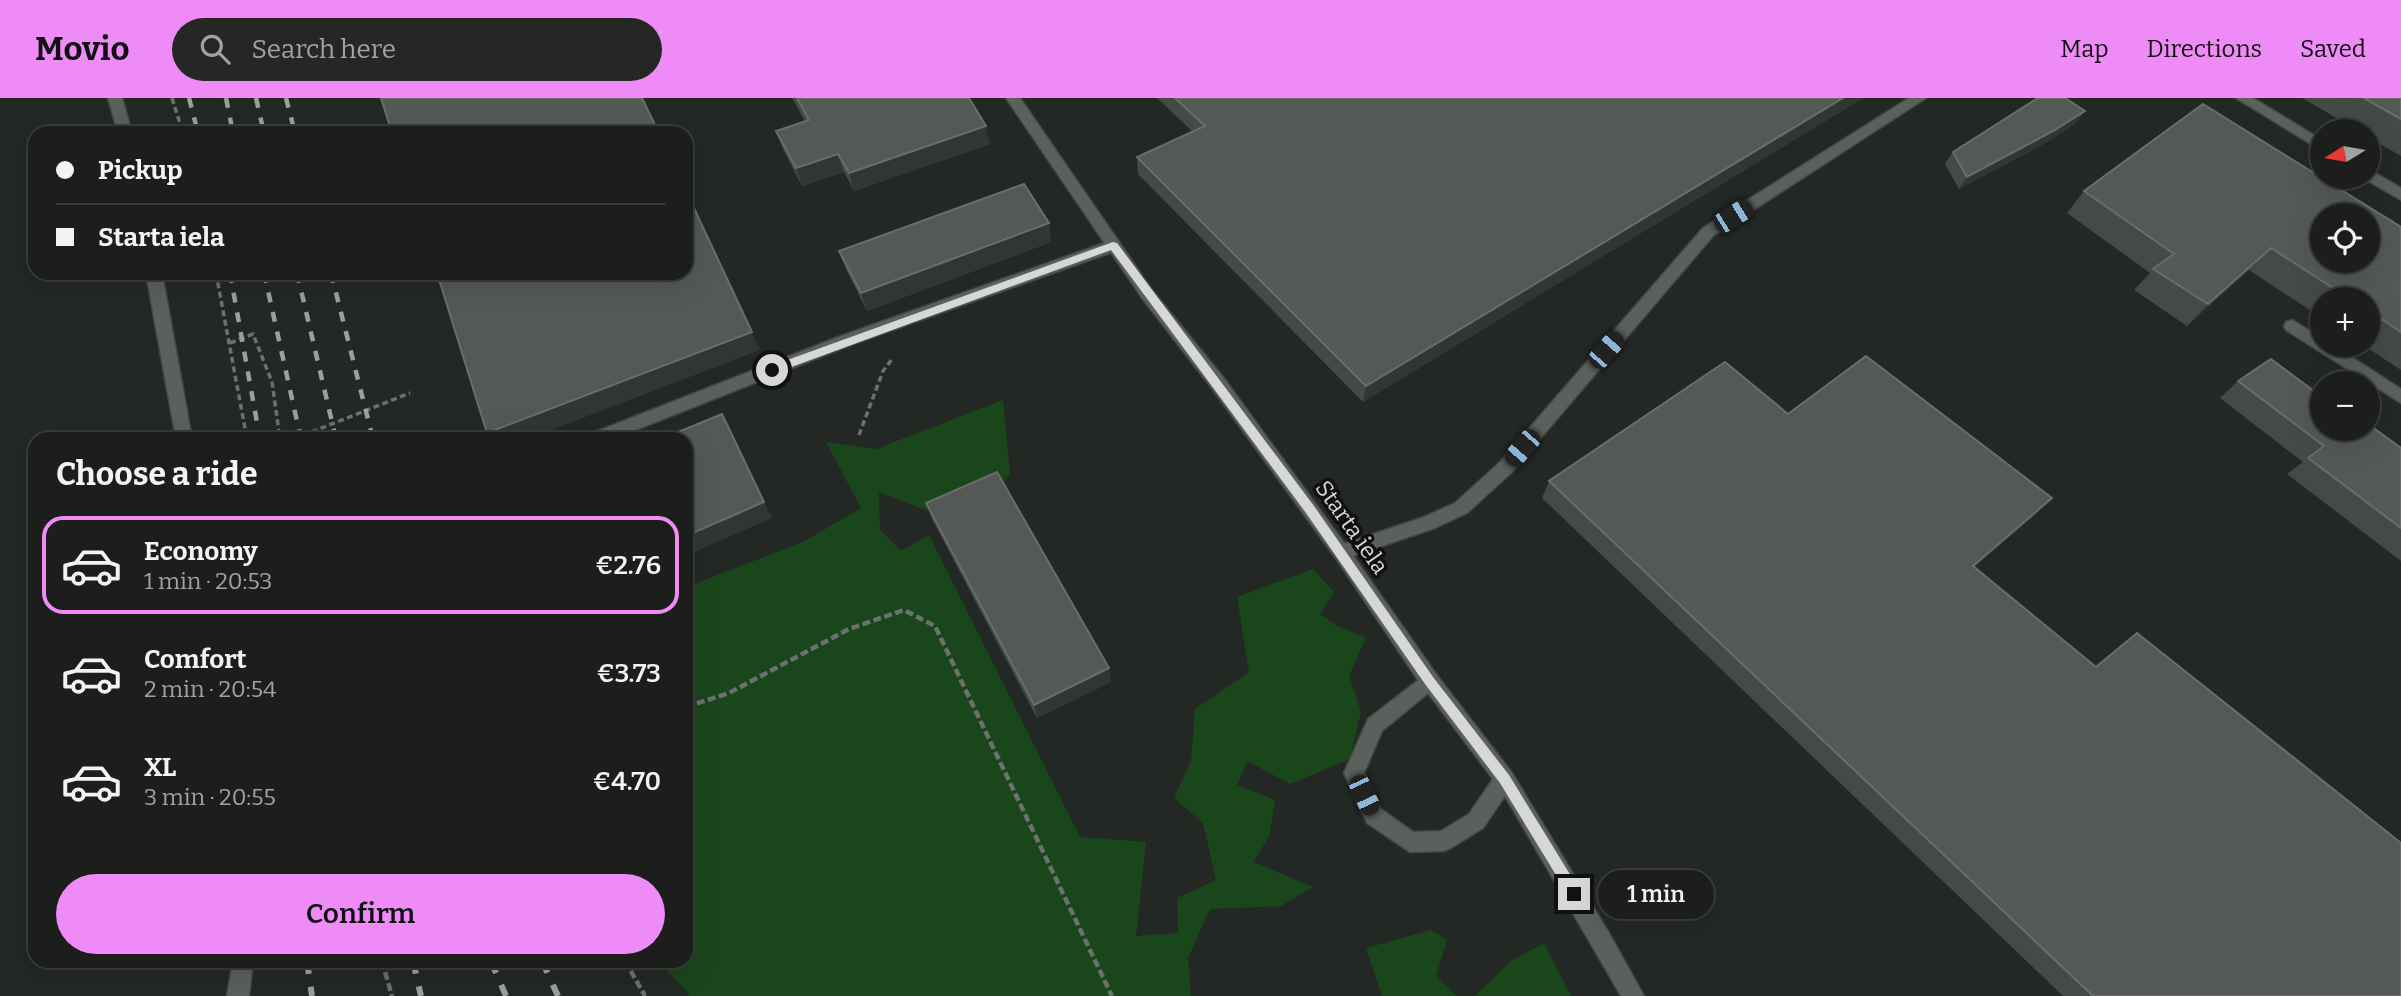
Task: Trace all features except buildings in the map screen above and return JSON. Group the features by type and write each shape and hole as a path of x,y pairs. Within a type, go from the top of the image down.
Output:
{"street":[{"path":"115,98 123,126"},
{"name":"Starta iela","path":"1013,98 1113,246 1341,552 1429,680 1505,779 1633,996"},
{"path":"1341,552 1429,523 1461,508 1505,468 1708,232 1919,98"},
{"path":"2243,98 2310,139"},
{"path":"2380,182 2401,195"},
{"path":"614,432 847,340 1113,246"},
{"path":"155,280 183,432"},
{"path":"2292,326 2401,397"},
{"path":"1429,680 1375,725 1354,774 1374,816 1410,842 1444,841 1476,821 1505,779"},
{"path":"238,996 242,968"}],"path":[{"path":"172,98 181,126"},
{"path":"217,280 246,432"},
{"path":"859,435 883,371 927,312"},
{"path":"230,343 253,334 272,382 279,432"},
{"path":"312,432 410,393"},
{"path":"693,705 729,693 849,629 904,610 936,626 1112,996"},
{"path":"384,968 392,996"},
{"path":"629,968 645,996"}],"green space":[{"path":"1003,400 1010,473 1003,484 928,511 879,492 880,530 901,551 929,535 1080,837 1146,842 1136,936 1178,933 1177,898 1216,880 1203,823 1174,798 1191,761 1195,709 1249,672 1237,597 1313,569 1334,592 1320,614 1337,626 1366,638 1349,676 1361,711 1350,759 1290,784 1247,761 1237,785 1275,800 1269,837 1253,862 1313,887 1281,906 1210,909 1188,958 1191,996 688,996 689,993 665,968 693,968 693,584 803,542 861,508 826,442 876,449"},
{"path":"1431,930 1447,940 1436,976 1457,996 1382,996 1366,948"},
{"path":"1544,943 1571,996 1475,996 1511,961"}],"railway":[{"path":"189,98 196,126"},
{"path":"226,98 232,126"},
{"path":"256,98 262,126"},
{"path":"286,98 293,126"},
{"path":"231,280 259,432"},
{"path":"266,280 299,432"},
{"path":"299,280 334,432"},
{"path":"333,280 371,432"},
{"path":"308,968 312,996"},
{"path":"415,968 421,996"},
{"path":"494,968 506,996"},
{"path":"545,968 558,996"}],"route":[{"path":"772,370 847,340 1113,246 1147,294 1217,382 1341,552 1429,680 1505,779 1574,894"}]}
